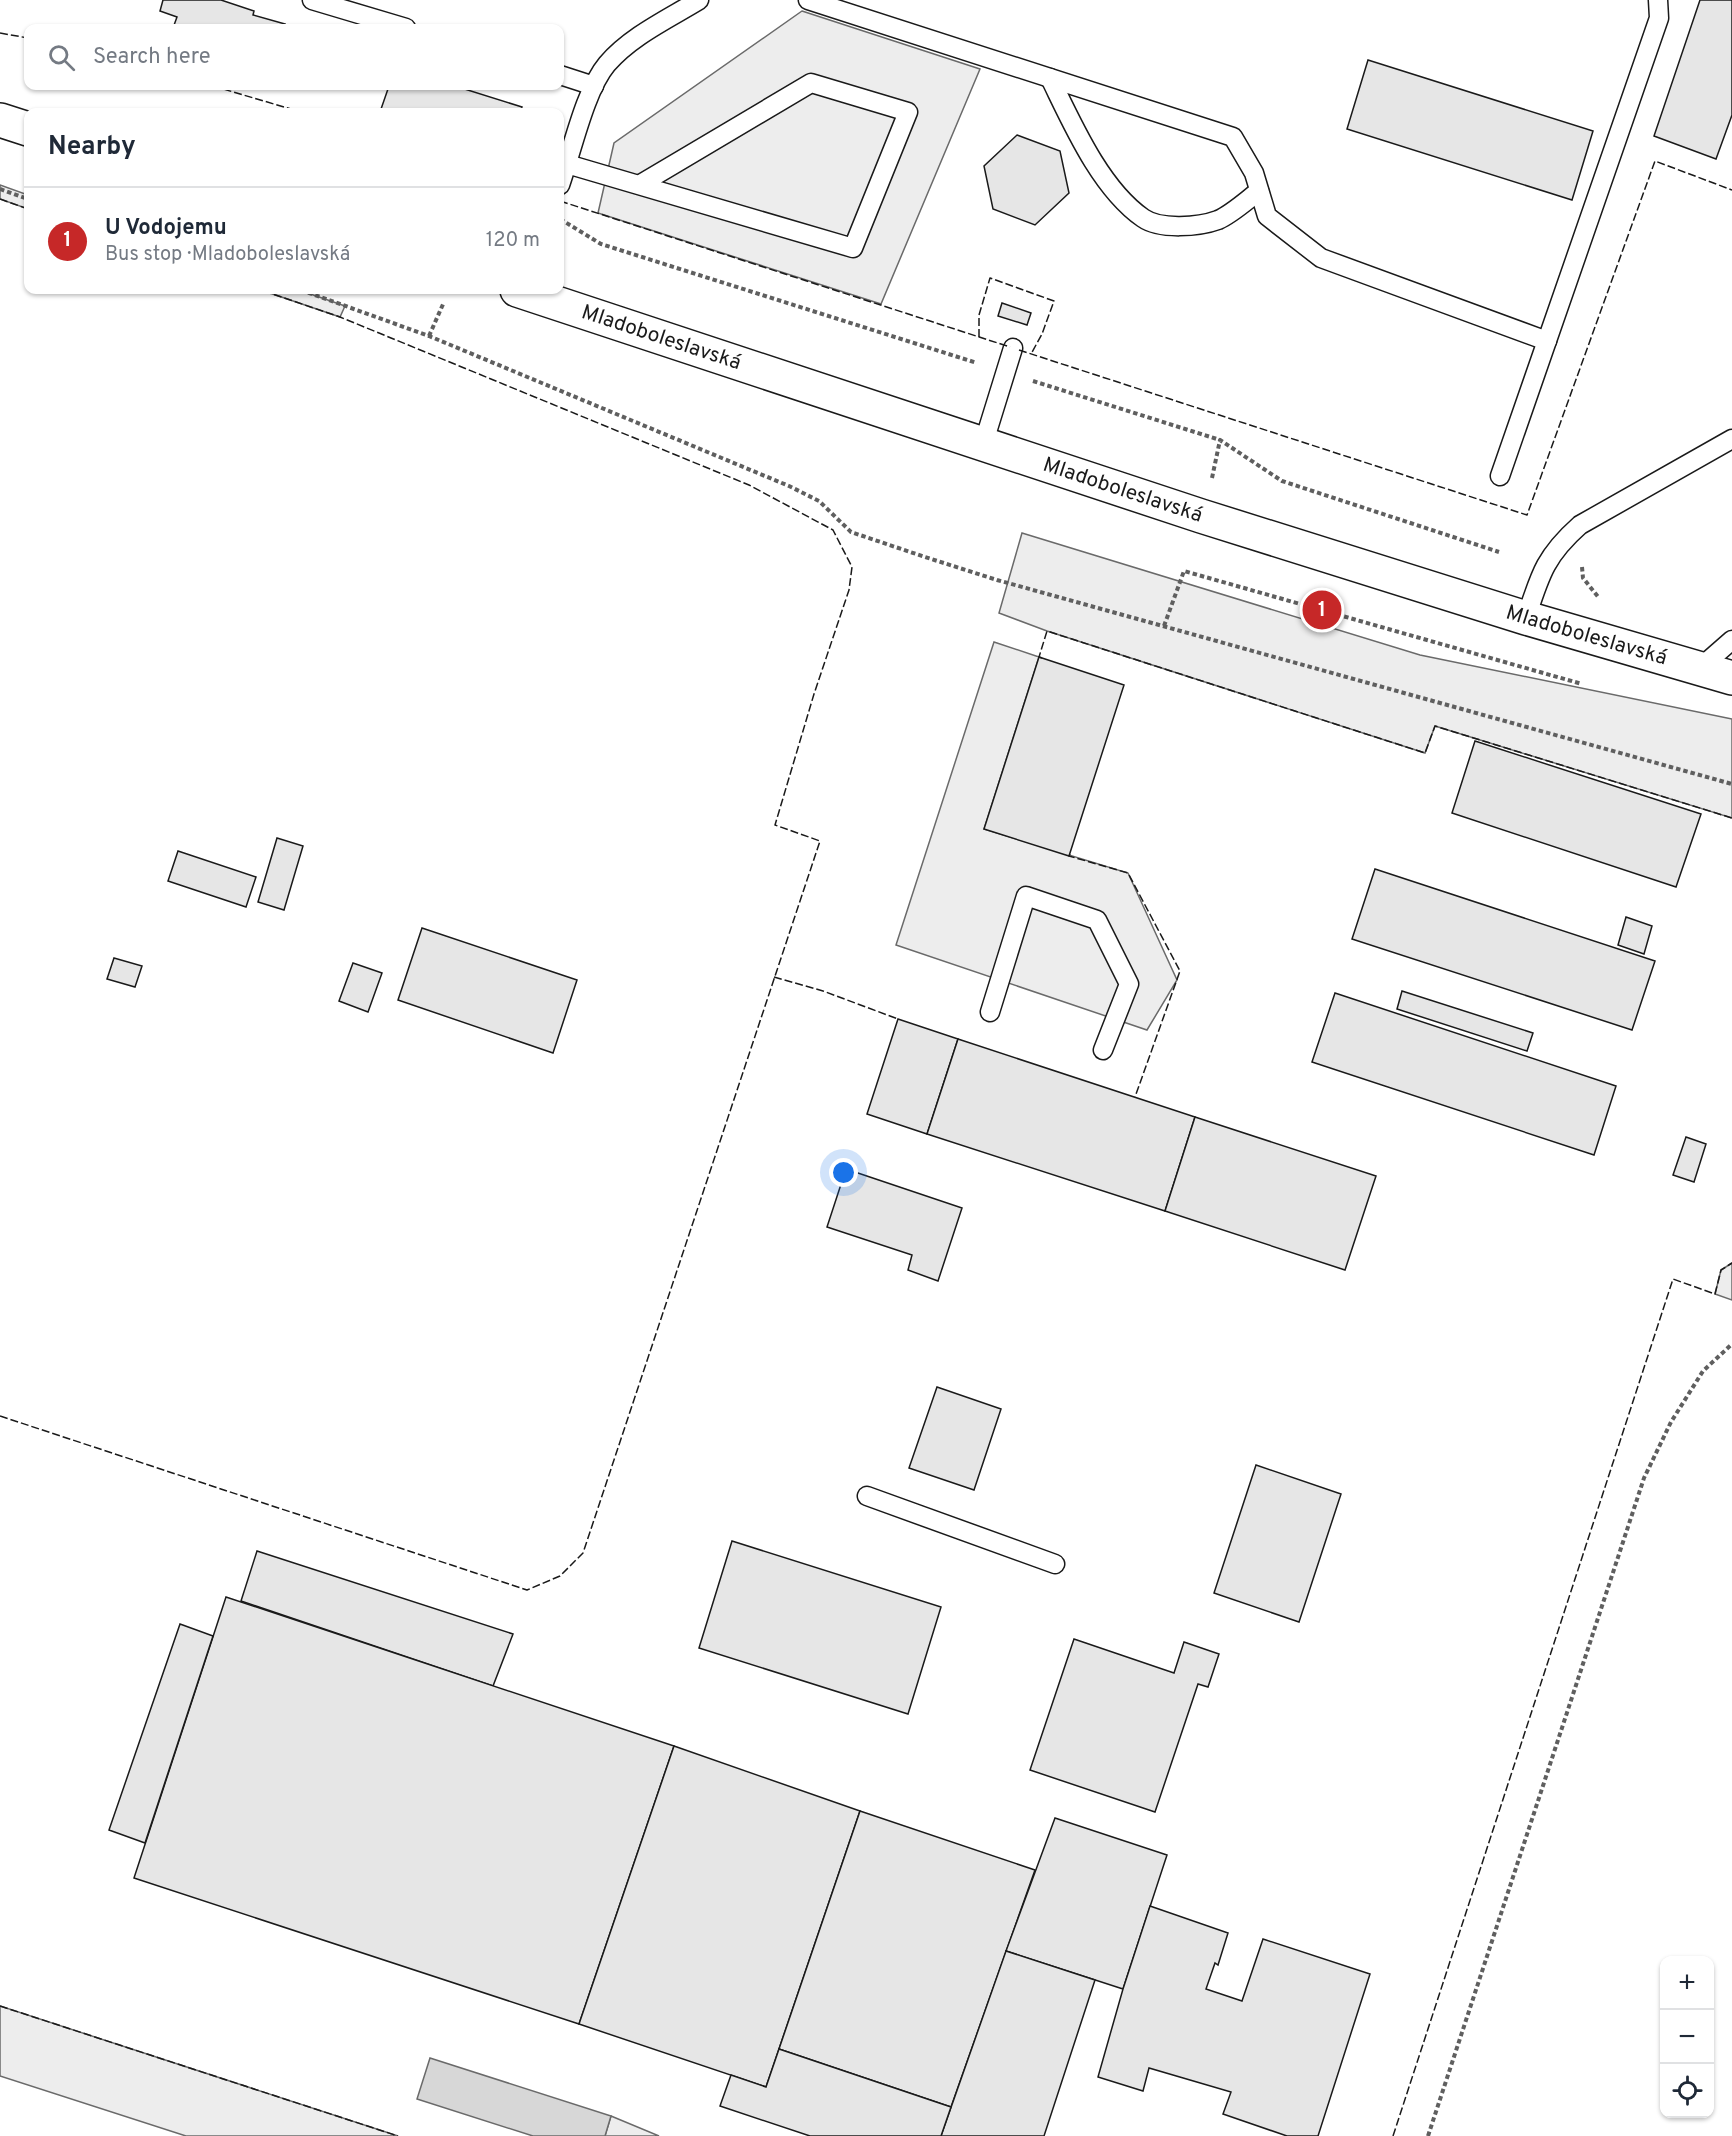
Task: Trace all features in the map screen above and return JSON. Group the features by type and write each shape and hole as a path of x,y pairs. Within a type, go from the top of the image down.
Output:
{"main road":[{"path":"0,120 24,128"},
{"name":"Mladoboleslavská","path":"534,294 982,445 1526,618 1732,678"}],"lane":[{"path":"312,0 393,24"},
{"path":"564,174 594,86 606,65 626,46 699,0"},
{"path":"808,0 1233,137 1254,173 1267,216 1321,258 1547,341"},
{"path":"1500,476 1659,18 1658,0"},
{"path":"564,76 594,86"},
{"path":"1050,78 1089,155 1107,181 1144,219 1184,227 1219,219 1259,191"},
{"path":"567,165 853,248 908,112 811,82 639,185"},
{"path":"982,445 1013,348"},
{"path":"1526,618 1543,566 1561,542 1580,525 1732,439"},
{"path":"1700,669 1732,640"},
{"path":"990,1012 1026,896 1097,920 1129,984 1103,1050"},
{"path":"867,1496 1055,1564"}],"path":[{"path":"0,189 24,198"},
{"path":"564,221 601,244 1220,440 1282,481 1499,552"},
{"path":"312,294 429,336 789,486 819,501 851,532 997,580 1732,784"},
{"path":"429,336 444,302"},
{"path":"1212,478 1220,440"},
{"path":"1164,626 1184,571 1582,684"},
{"path":"1428,2136 1644,1478 1671,1422 1703,1371 1732,1344"}],"shaded area":[{"path":"802,11 980,69 881,304 598,213 614,143"},
{"path":"0,185 24,194 24,208 0,199"},
{"path":"273,294 310,294 345,306 340,317"},
{"path":"1022,533 1420,655 1732,719 1732,818 1435,726 1425,753 1047,631 999,613"},
{"path":"994,642 1039,657 984,829 1128,873 1177,980 1147,1030 896,945"},
{"path":"1732,1263 1732,1300 1715,1294 1721,1270"},
{"path":"0,2006 398,2136 186,2136 0,2076"},
{"path":"430,2058 611,2116 605,2136 533,2136 417,2099"},
{"path":"611,2116 659,2136 605,2136"}],"building":[{"path":"163,0 221,0 254,11 253,15 285,24 174,24 177,17 160,11"},
{"path":"1700,0 1732,0 1732,115 1716,159 1654,136"},
{"path":"1368,60 1593,131 1572,200 1347,129"},
{"path":"388,90 468,90 522,107 522,108 381,108"},
{"path":"1017,135 1060,151 1069,193 1035,225 993,209 984,166"},
{"path":"1002,303 1031,313 1027,325 998,316"},
{"path":"1039,657 1124,685 1069,856 984,829"},
{"path":"1475,741 1701,814 1676,887 1452,813"},
{"path":"277,838 303,846 284,910 258,902"},
{"path":"178,851 256,877 246,907 168,881"},
{"path":"1375,869 1655,961 1632,1030 1352,939"},
{"path":"1626,917 1652,926 1644,954 1618,945"},
{"path":"422,928 577,980 553,1053 398,1000"},
{"path":"114,958 142,966 135,987 107,979"},
{"path":"353,963 382,973 368,1012 339,1001"},
{"path":"1402,991 1533,1033 1527,1051 1397,1009"},
{"path":"1335,993 1616,1086 1594,1155 1312,1062"},
{"path":"898,1019 958,1039 927,1134 867,1114"},
{"path":"958,1039 1195,1117 1165,1211 927,1134"},
{"path":"1195,1117 1376,1176 1345,1270 1165,1211"},
{"path":"1686,1137 1706,1144 1694,1182 1673,1175"},
{"path":"846,1169 962,1208 938,1281 908,1270 912,1255 827,1227"},
{"path":"937,1387 1001,1409 974,1490 909,1468"},
{"path":"1256,1465 1341,1494 1299,1622 1214,1593"},
{"path":"732,1541 941,1607 908,1714 699,1648"},
{"path":"257,1551 513,1634 493,1686 241,1601"},
{"path":"226,1597 674,1746 579,2024 134,1878"},
{"path":"180,1624 213,1636 145,1843 109,1830"},
{"path":"1074,1639 1174,1673 1184,1642 1219,1654 1208,1687 1198,1684 1155,1812 1030,1770"},
{"path":"674,1746 860,1811 766,2087 579,2024"},
{"path":"860,1811 1035,1870 951,2107 779,2049"},
{"path":"1055,1818 1167,1855 1123,1989 1006,1951"},
{"path":"1150,1906 1228,1933 1218,1965 1215,1963 1206,1989 1242,2001 1263,1939 1370,1974 1318,2136 1287,2136 1223,2114 1231,2092 1149,2068 1143,2091 1098,2077"},
{"path":"1006,1951 1095,1980 1044,2136 941,2136"},
{"path":"779,2049 951,2107 941,2136 810,2136 720,2106 731,2075 766,2087"}],"fence":[{"path":"0,33 24,37"},
{"path":"227,90 287,108"},
{"path":"1019,350 1527,515 1655,161 1732,190"},
{"path":"0,199 24,208"},
{"path":"564,202 1010,347"},
{"path":"979,337 979,315 990,278 1054,301 1042,334 1031,354"},
{"path":"0,1416 527,1590 560,1576 583,1553 820,841 775,825 814,694 849,590 852,567 833,530 749,485 340,317 273,294"},
{"path":"1042,658 1039,657 1047,631 1425,753 1435,726 1732,818"},
{"path":"1070,854 1069,856 1128,873 1180,971 1135,1097"},
{"path":"774,977 823,991 898,1019"},
{"path":"1393,2136 1673,1279 1715,1294 1721,1270 1732,1263"},
{"path":"0,2006 398,2136"}],"place":[{"name":"U Vodojemu","path":"1322,610"}]}
